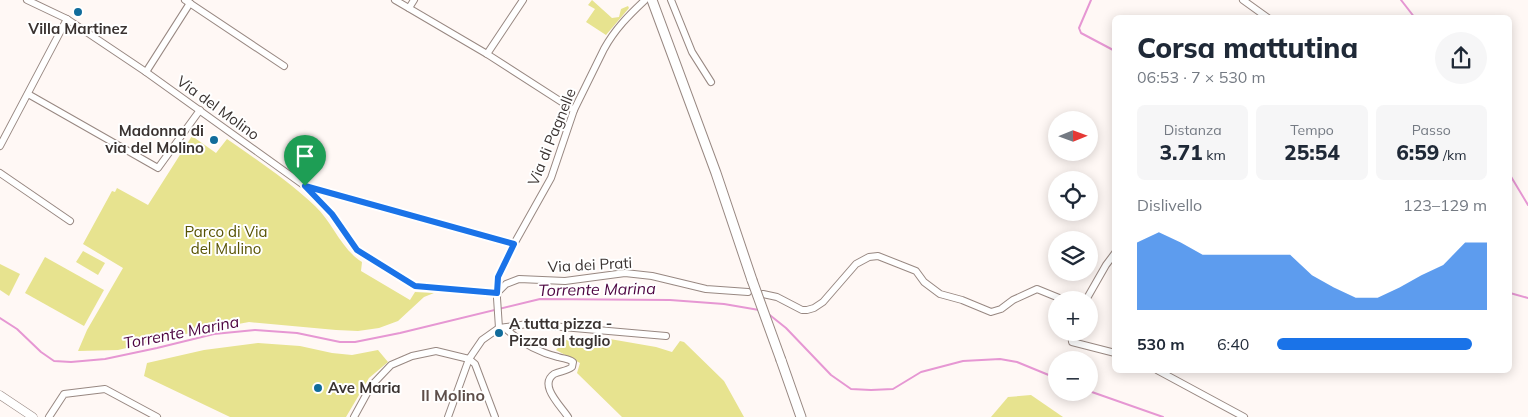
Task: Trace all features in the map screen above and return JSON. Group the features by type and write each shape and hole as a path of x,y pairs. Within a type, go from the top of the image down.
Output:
{"main road":[{"path":"652,0 716,173 801,417"}],"street":[{"name":"Via del Molino","path":"27,0 67,19 146,72 305,186 332,214 357,250 415,286 497,295"},
{"path":"395,0 487,54 574,110"},
{"path":"409,8 414,0"},
{"path":"487,54 523,0"},
{"name":"Via di Pagnelle","path":"497,295 498,277 551,178 574,110 610,39 626,18 645,0"},
{"path":"671,0 692,52 710,82"},
{"path":"1243,0 1264,15"},
{"path":"146,72 187,2 284,66"},
{"path":"0,146 67,19"},
{"path":"28,94 158,168 200,110"},
{"path":"0,173 70,221"},
{"path":"305,186 514,244"},
{"path":"763,294 777,297 802,310 808,310 823,302 856,264 869,257 878,256 916,271 924,282 940,294 962,300 991,312 1001,309 1013,300 1037,289 1048,293"},
{"path":"1091,291 1112,257"},
{"name":"Via dei Prati","path":"497,295 506,284 519,279 565,281 624,273 652,276 706,288 748,292"},
{"path":"497,295 501,326 517,339 559,358 566,358 573,362 572,367 555,374 547,382 549,390 568,417"},
{"path":"448,417 469,359 482,340 501,326 528,324 666,336"},
{"path":"1072,341 1112,353"},
{"path":"354,417 371,386 390,365 412,356 436,351 469,359 475,364 495,417"},
{"path":"1163,373 1244,417"},
{"path":"49,417 64,394 105,390 158,417"},
{"path":"0,395 33,417"}],"green space":[{"path":"592,0 612,18 619,17 621,9 628,6 629,8 606,35 586,22 595,9 588,5"},
{"name":"Parco di Via del Mulino","path":"192,136 216,153 227,139 294,188 315,206 348,250 362,262 361,271 410,300 415,292 434,293 424,297 398,321 379,328 358,331 336,330 249,322 190,333 118,350 78,351 87,330 123,268 83,244 112,191 115,192 117,188 148,205"},
{"path":"83,251 105,263 98,275 76,262"},
{"path":"45,257 104,290 84,326 25,293"},
{"path":"0,264 20,274 9,296 0,290"},
{"path":"604,338 656,347 672,352 680,341 684,342 724,381 744,417 622,417 577,373 580,363 556,350 565,340"},
{"path":"258,343 300,346 352,355 378,350 388,362 369,378 346,417 230,417 144,376 147,363 204,350"},
{"path":"1031,395 1063,417 991,417 1008,397"}],"waterway":[{"path":"1091,0 1079,28 1081,33 1112,49"},
{"path":"1401,0 1413,15"},
{"path":"1512,178 1528,205"},
{"path":"1512,294 1528,298"},
{"name":"Torrente Marina","path":"0,318 17,329 41,352 54,361 71,362 105,359 214,334 255,330 297,333 340,342 355,342 540,299 670,300 724,304 759,310"},
{"name":"Torrente Marina","path":"766,312 786,328 831,375 851,389 893,389 921,372 963,361 1000,359 1017,362 1048,375"},
{"name":"Torrente Marina","path":"1098,394 1163,417"}],"place":[{"name":"Villa Martinez","path":"78,12"},
{"name":"Madonna di via del Molino","path":"214,140"},
{"name":"A tutta pizza - Pizza al taglio","path":"499,333"},
{"name":"Ave Maria","path":"318,388"}],"district":[{"name":"Il Molino","path":"453,395"}],"route":[{"path":"305,186 514,244 498,277 497,293 415,286 357,250 332,214 305,186"}]}
